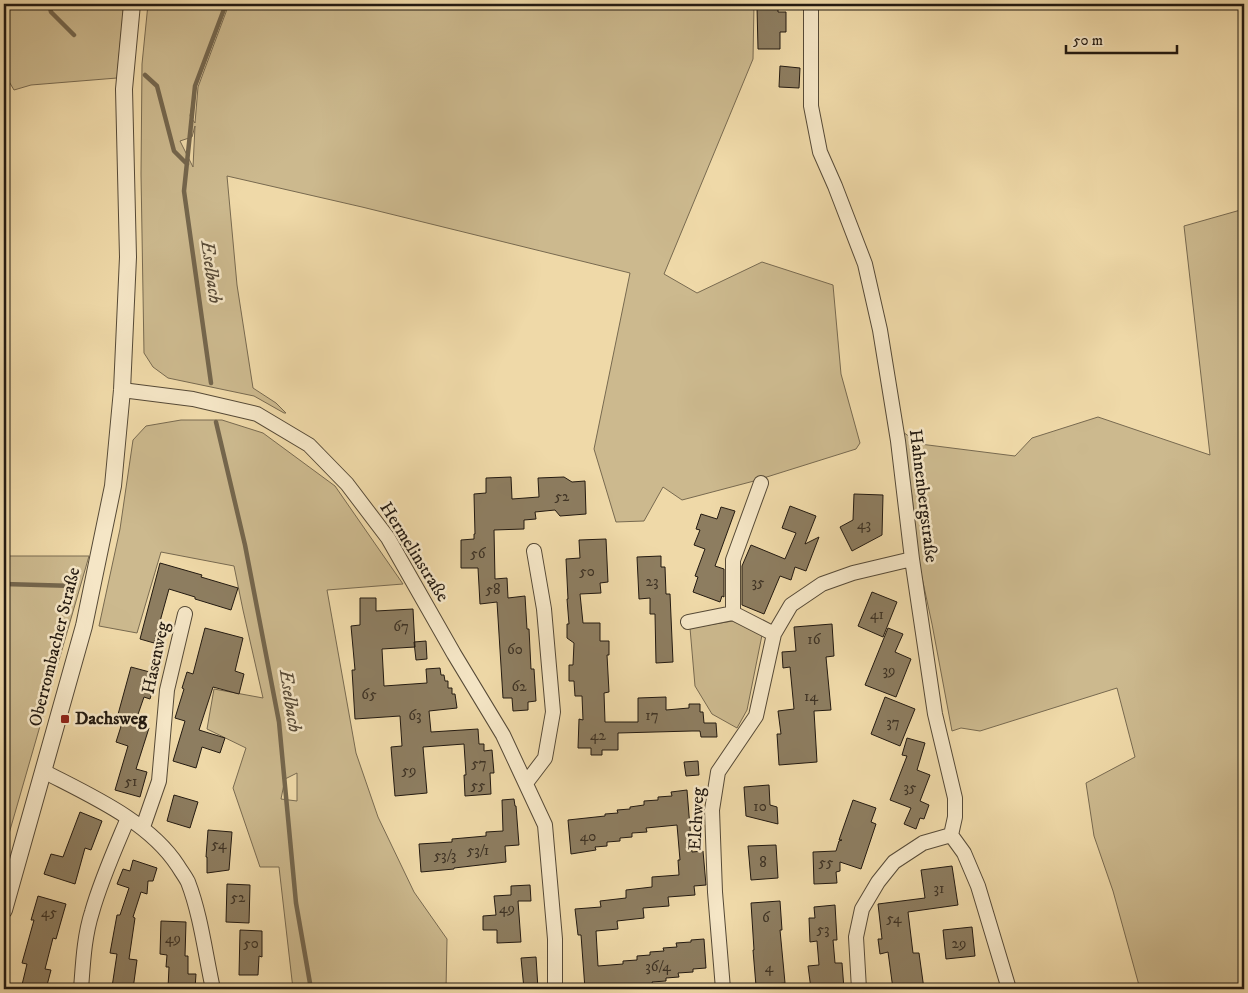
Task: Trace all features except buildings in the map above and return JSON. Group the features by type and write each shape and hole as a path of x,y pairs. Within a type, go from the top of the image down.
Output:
{"street":[{"name":"Oberrombacher Straße","path":"4,910 84,626 113,486 122,390 128,257 124,89 132,4"},
{"name":"Hahnenbergstraße","path":"811,4 811,106 820,152 865,264 878,316 898,440 912,559 935,714 955,798 951,835"},
{"name":"Hermelinstraße","path":"122,390 193,399 258,414 309,446 347,484 388,538 503,735 544,825 555,939 556,989"},
{"path":"733,613 733,560 760,483"},
{"path":"526,783 545,758 554,712 544,609 534,551"},
{"name":"Elchweg","path":"724,989 715,892 712,810 718,772 756,716 774,634 791,605 822,584 853,573 912,559"},
{"path":"688,622 733,613 774,634"},
{"name":"Hasenweg","path":"143,827 159,781 167,690 185,614"},
{"path":"43,771 100,800 143,827 173,859 187,880 197,910 213,989"},
{"path":"81,989 83,957 91,914 128,818"},
{"path":"859,989 856,937 862,909 878,882 894,862 923,843 951,835 964,853 978,886 1009,989"}],"shaded area":[{"path":"4,4 124,4 117,78 31,85 14,90 4,73"},
{"path":"148,4 226,4 195,86 190,116 195,123 198,87 229,4 754,4 753,59 664,274 697,293 762,262 833,285 841,374 860,443 856,449 754,481 682,500 663,487 644,521 616,522 594,449 630,273 227,176 237,285 253,388 276,403 286,413 254,396 168,378 153,367 144,353 141,174 142,64","holes":["195,126 193,167 180,141 192,137"]},
{"path":"1244,209 1244,989 1140,989 1113,891 1094,836 1086,783 1135,757 1117,688 980,731 961,728 952,731 918,559 912,496 900,430 920,444 1015,456 1032,438 1098,417 1210,455 1184,226"},
{"path":"181,420 222,420 263,433 335,486 403,584 327,590 356,753 378,817 414,892 447,939 446,989 293,989 279,867 260,867 233,788 246,748 207,729 214,689 263,698 234,566 161,552 137,633 99,626 120,529 133,440 146,426","holes":["297,773 297,801 281,799 285,779"]},
{"path":"4,556 89,556 4,851"},
{"path":"733,621 762,635 747,710 737,728 712,714 695,686 690,628"}],"waterway":[{"path":"49,4 51,12 74,35"},
{"name":"Eselbach","path":"211,383 184,191 195,86 226,4"},
{"path":"145,75 157,86 174,151 187,164"},
{"name":"Eselbach","path":"216,422 245,545 279,722 296,903 311,989"},
{"path":"4,584 75,586"}],"place":[{"name":"Dachsweg","path":"65,719"}]}
